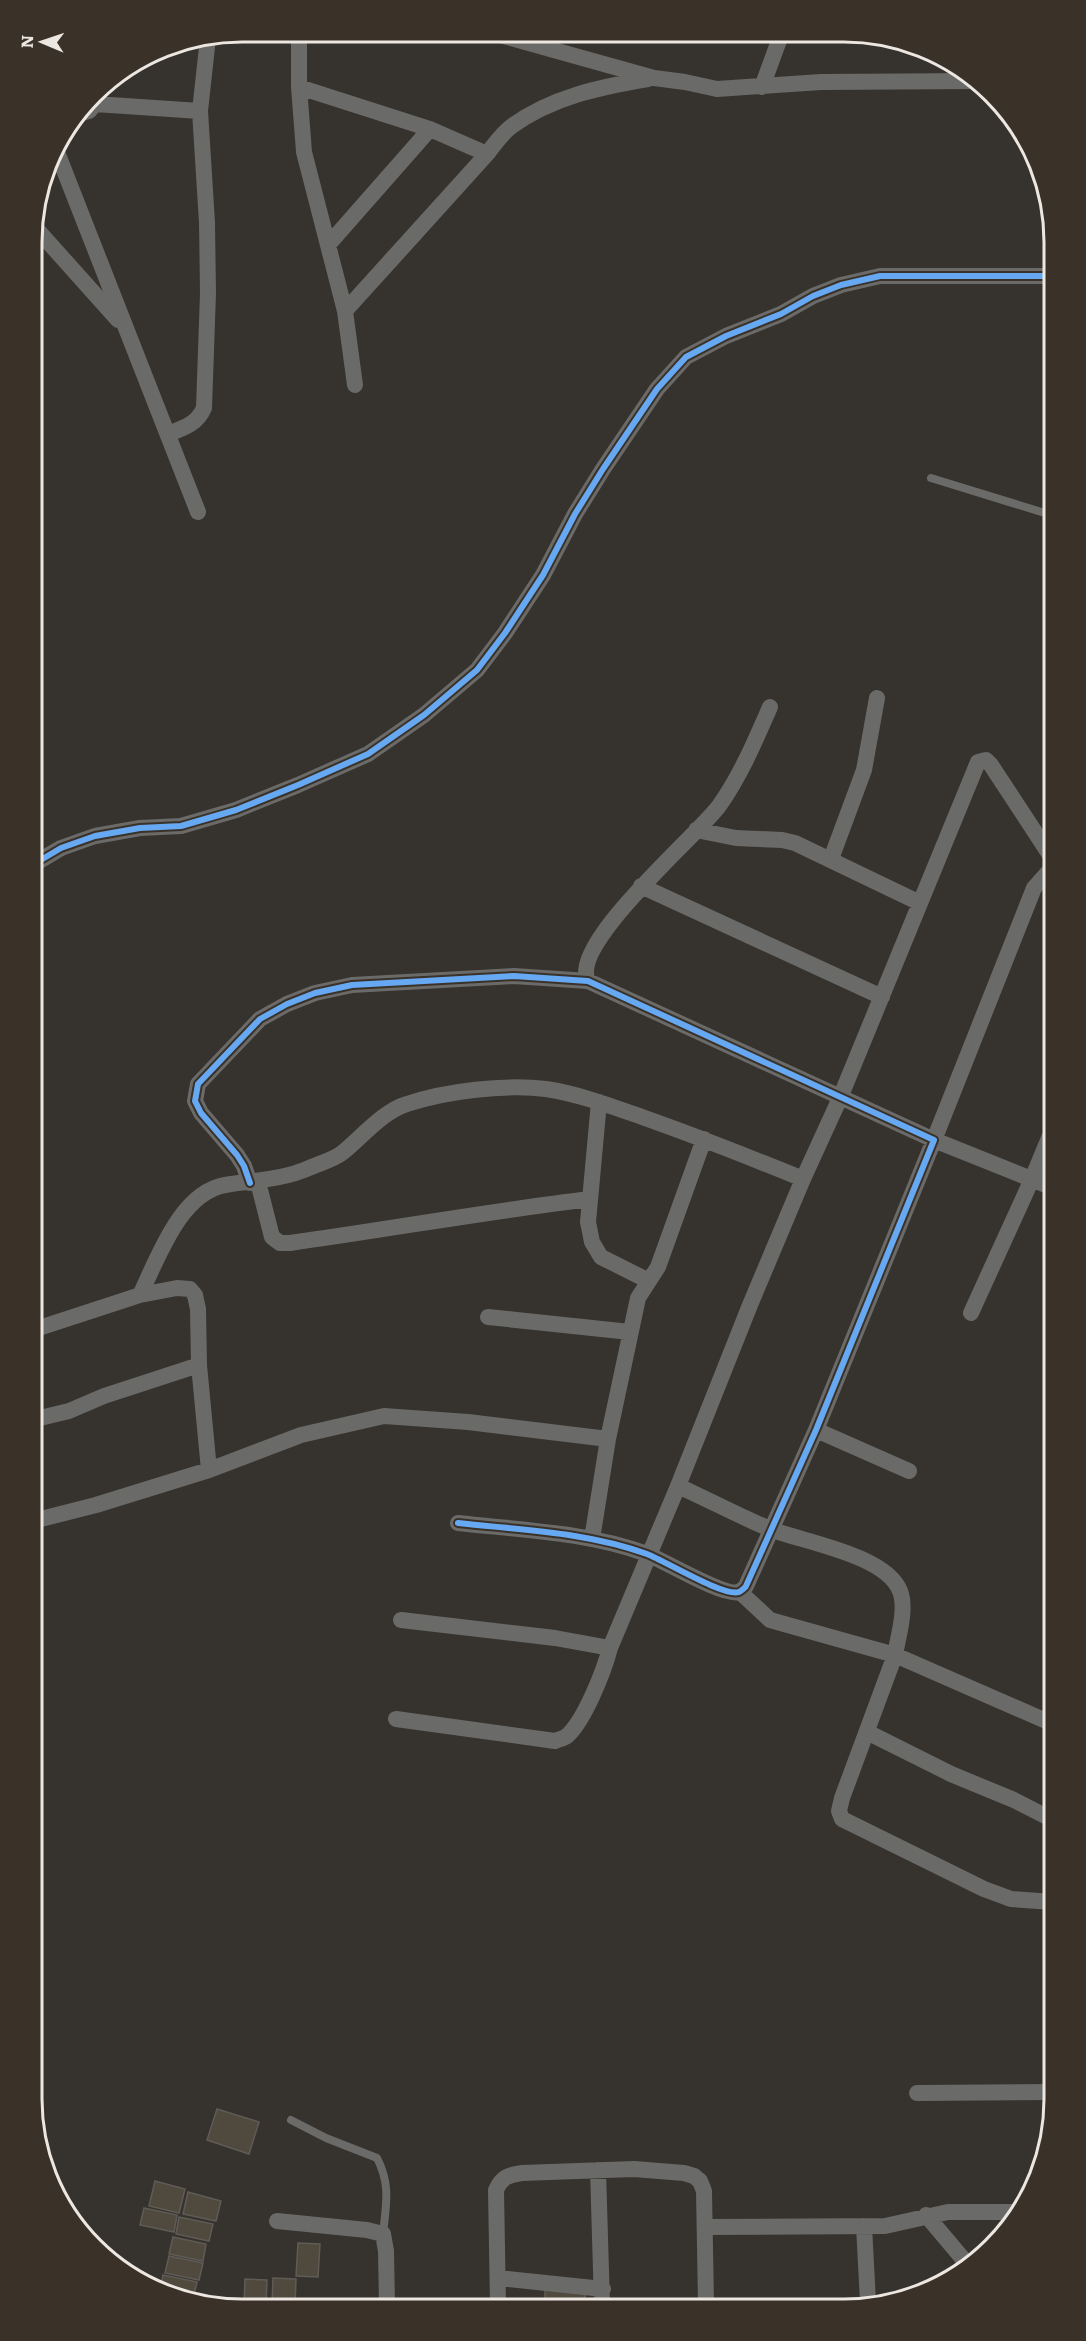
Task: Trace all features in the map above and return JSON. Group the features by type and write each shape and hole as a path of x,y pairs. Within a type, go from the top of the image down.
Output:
{"street":[{"path":"299,42 299,87 304,152 345,310 355,385"},
{"path":"525,42 654,78 717,89 821,82 962,81"},
{"path":"762,87 778,42"},
{"path":"168,434 192,424 200,417 204,408 207,270 200,111 207,45"},
{"path":"345,310 511,127 552,104 597,87 654,78"},
{"path":"299,87 429,129 487,154"},
{"path":"98,104 200,111"},
{"path":"328,245 429,129"},
{"path":"60,160 198,512"},
{"path":"42,235 127,330"},
{"path":"42,859 61,848 95,836 140,828 181,826 236,810 368,754 424,715 477,670 505,633 543,575 574,514 603,469 657,389 686,357 726,336 781,314 813,296 841,285 870,278 880,276 1044,276"},
{"path":"831,859 864,770 877,698"},
{"path":"588,981 585,976 585,967 590,952 641,886 718,807 746,763 770,707"},
{"path":"396,1719 555,1741 566,1737 575,1727 604,1670 610,1648 802,1179 840,1098 975,765 982,760 991,765 1044,846"},
{"path":"696,830 736,838 782,840 795,843 920,903"},
{"path":"458,1523 613,1542 650,1555 716,1588 740,1592 747,1586 816,1430 1034,888 1044,877"},
{"path":"641,886 882,997"},
{"path":"590,1199 523,1207 408,1227 280,1243 272,1237 254,1182 237,1155 201,1113 195,1094 198,1084 260,1019 287,1004 306,997 352,985 514,976 588,981 934,1140 1044,1184"},
{"path":"140,1295 177,1220 205,1191 225,1185 254,1182 297,1173 340,1154 375,1124 405,1104 448,1094 503,1088 546,1089 599,1102 704,1139 802,1179"},
{"path":"599,1102 588,1222 592,1242 601,1257 649,1281"},
{"path":"592,1539 608,1438 638,1298 658,1267 704,1139"},
{"path":"971,1313 1044,1150"},
{"path":"42,1327 140,1295 177,1288 190,1289 195,1295 198,1309 199,1365 208,1470"},
{"path":"488,1317 630,1332"},
{"path":"42,1418 69,1411 104,1396 199,1365"},
{"path":"42,1520 208,1470 301,1435 384,1416 489,1424 608,1438"},
{"path":"816,1430 909,1471"},
{"path":"678,1486 771,1529 851,1555 892,1578 901,1593 902,1617 895,1655 842,1798 839,1811 842,1820 984,1889 1011,1899 1044,1901"},
{"path":"740,1592 770,1620 895,1655 1044,1720"},
{"path":"401,1620 555,1638 610,1648"},
{"path":"867,1732 951,1774 1014,1800 1044,1815"},
{"path":"917,2093 1044,2092"},
{"path":"498,2299 496,2190 506,2175 634,2169 684,2173 700,2181 704,2191 706,2299"},
{"path":"499,2278 602,2296 598,2170"},
{"path":"705,2227 885,2226 948,2211 1009,2212"},
{"path":"926,2215 963,2259"},
{"path":"277,2221 367,2230 382,2234 386,2251 387,2299"},
{"path":"864,2226 868,2297"}],"lane":[{"path":"931,478 1044,513"},
{"path":"291,2120 326,2138 377,2158 385,2173 388,2190 382,2234"}],"building":[{"path":"217,2109 259,2122 249,2154 207,2140"},
{"path":"155,2181 185,2189 179,2213 149,2206"},
{"path":"188,2192 221,2201 216,2221 183,2214"},
{"path":"144,2208 177,2215 174,2232 140,2225"},
{"path":"179,2217 213,2224 209,2241 176,2234"},
{"path":"173,2237 206,2244 203,2261 169,2254"},
{"path":"298,2243 320,2244 318,2277 296,2276"},
{"path":"169,2256 203,2263 199,2280 165,2273"},
{"path":"163,2275 197,2282 195,2293 162,2281"},
{"path":"273,2278 296,2279 295,2299 272,2299"},
{"path":"245,2279 267,2280 266,2299 244,2299"},
{"path":"545,2290 585,2291 585,2299 545,2299"}],"cycle path":[{"path":"42,859 61,848 95,836 140,828 181,826 236,810 368,754 424,715 477,670 505,633 543,575 575,514 603,469 657,389 686,357 726,336 781,314 813,296 841,285 880,276 1044,276"},
{"path":"250,1183 237,1155 201,1113 195,1101 198,1084 260,1019 287,1004 315,993 352,985 514,976 588,981 934,1140 816,1430 746,1587 739,1592 721,1589 647,1554 601,1541 554,1533 458,1523"}]}
